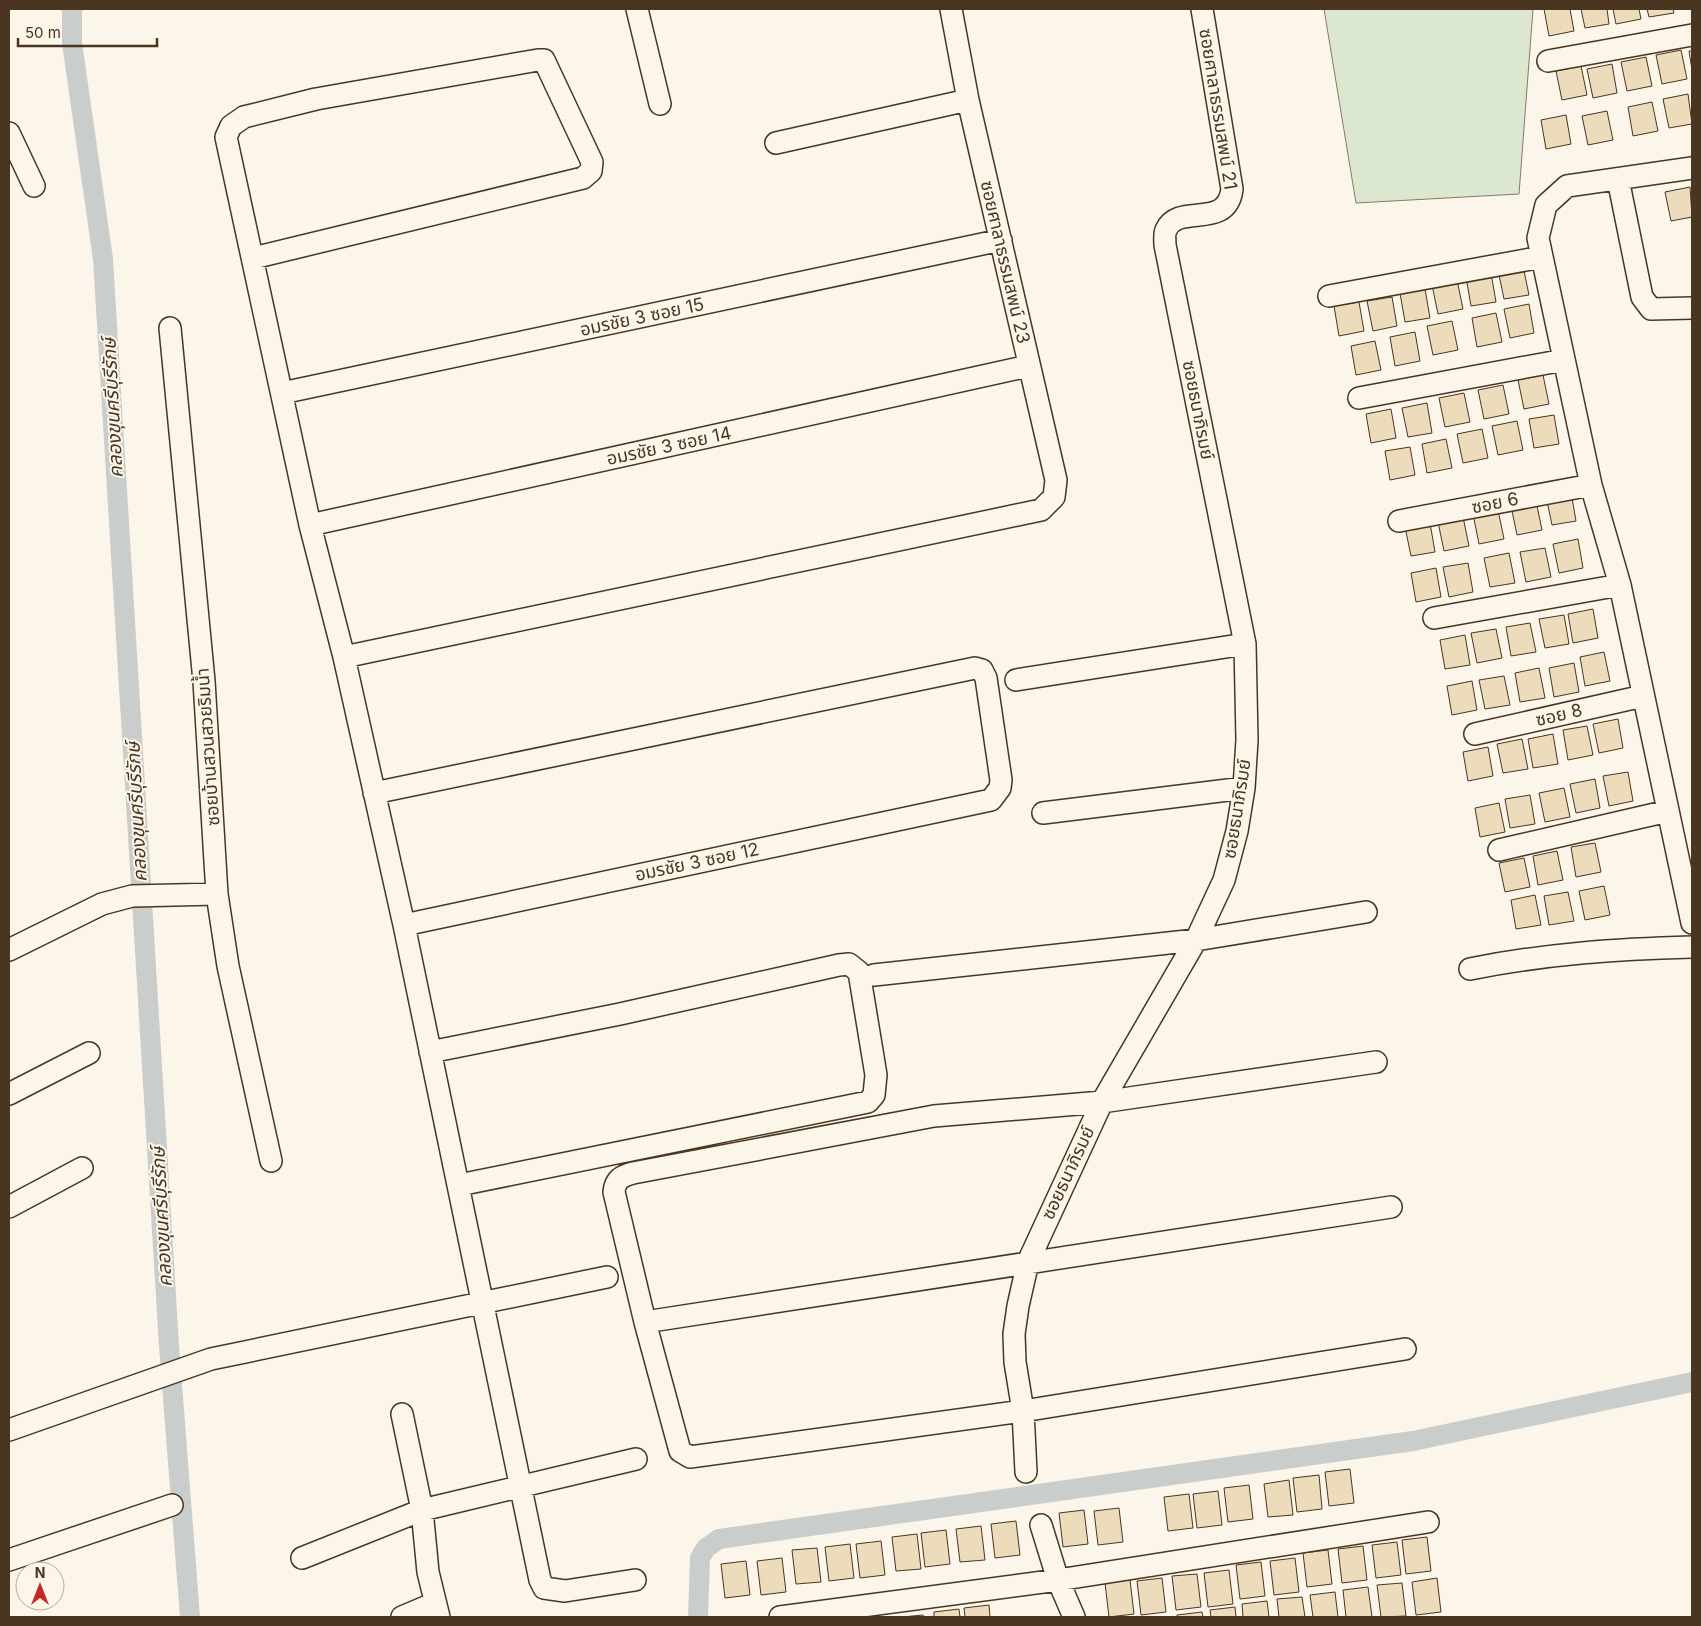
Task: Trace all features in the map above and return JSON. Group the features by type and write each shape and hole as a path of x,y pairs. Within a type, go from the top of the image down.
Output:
{"street":[{"path":"637,9 660,104"},
{"name":"ซอยศาลาธรรมสพน์ 23","path":"344,657 1041,510 1054,497 1056,480 1028,366 968,100 950,9"},
{"name":"ซอยศาลาธรรมสพน์ 21","path":"1197,216 1223,210 1231,201 1232,189 1202,9"},
{"path":"1548,61 1692,35"},
{"path":"253,258 583,178 591,171 592,162 544,60 316,99 244,117 231,126 226,137 310,525 344,657 404,925 523,1488 540,1580 544,1588 565,1590 635,1580"},
{"path":"776,143 968,100"},
{"path":"9,133 34,186"},
{"path":"1692,168 1567,186 1546,205 1538,238 1591,485 1620,585 1692,923"},
{"path":"1618,179 1642,297 1651,309 1692,308"},
{"name":"ซอยธนาภิรมย์","path":"1026,1472 1023,1411 1015,1362 1014,1334 1028,1262 1102,1102 1196,940 1224,880 1237,831 1244,788 1247,740 1245,644 1165,245 1166,230 1174,220 1197,216"},
{"name":"อมรชัย 3 ซอย 15","path":"282,393 1001,240"},
{"path":"1328,296 1542,257"},
{"name":"ซอยบ้านสวนสวยริมน้ำ","path":"170,328 204,681 217,894 228,966 271,1161"},
{"path":"1359,398 1564,360"},
{"name":"อมรชัย 3 ซอย 14","path":"310,525 1028,366"},
{"name":"ซอย 6","path":"1399,520 1591,485"},
{"path":"1434,618 1620,585"},
{"path":"1016,680 1245,644"},
{"name":"อมรชัย 3 ซอย 12","path":"374,793 975,668 982,670 986,678 1001,780 1000,788 991,800 404,925"},
{"name":"ซอย 8","path":"1475,734 1643,696"},
{"path":"1043,813 1244,788"},
{"path":"1499,850 1668,811"},
{"path":"9,950 102,904 132,896 217,894"},
{"path":"874,975 1196,940 1366,912"},
{"path":"1470,969 1514,960 1604,949 1692,947"},
{"path":"430,1052 620,1014 839,965 850,964 859,972 876,1075 874,1095 868,1102 459,1185"},
{"path":"9,1094 89,1053"},
{"path":"1376,1062 1102,1102 934,1116 625,1175 614,1184 614,1192 645,1322 680,1451 690,1457 1023,1411 1405,1349"},
{"path":"9,1207 82,1168"},
{"path":"645,1322 1391,1207"},
{"path":"9,1430 142,1385 211,1359 607,1277"},
{"path":"402,1414 422,1510 425,1553 437,1610 402,1617"},
{"path":"302,1558 422,1510 523,1488 636,1459"},
{"path":"9,1560 172,1505"},
{"path":"780,1617 1058,1580 1428,1522"},
{"path":"1041,1525 1058,1580 1074,1617"}],"green space":[{"path":"1324,9 1533,9 1519,194 1356,203"}],"building":[{"path":"1544,9 1570,9 1574,31 1549,36"},
{"path":"1581,9 1607,9 1609,24 1585,28"},
{"path":"1613,9 1639,9 1641,19 1616,24"},
{"path":"1647,9 1673,9 1674,13 1649,17"},
{"path":"1681,50 1687,79 1662,84 1656,55"},
{"path":"1689,51 1692,51 1692,70"},
{"path":"1646,57 1652,86 1627,91 1621,62"},
{"path":"1612,64 1617,93 1593,98 1587,69"},
{"path":"1581,66 1587,95 1562,100 1556,71"},
{"path":"1688,94 1692,124 1669,128 1663,99"},
{"path":"1652,102 1658,131 1633,136 1628,107"},
{"path":"1607,111 1613,140 1588,145 1582,116"},
{"path":"1566,115 1571,144 1546,149 1541,120"},
{"path":"1690,187 1692,217 1671,221 1665,192"},
{"path":"1523,266 1529,295 1504,299 1498,270"},
{"path":"1491,273 1496,302 1471,306 1466,277"},
{"path":"1457,280 1463,309 1438,314 1432,285"},
{"path":"1425,289 1430,318 1405,322 1400,293"},
{"path":"1392,297 1397,326 1373,331 1367,301"},
{"path":"1359,302 1364,331 1339,336 1334,306"},
{"path":"1529,304 1534,333 1510,338 1504,309"},
{"path":"1496,313 1502,342 1477,347 1472,318"},
{"path":"1452,321 1458,350 1433,355 1427,326"},
{"path":"1415,332 1420,361 1395,366 1390,337"},
{"path":"1375,341 1381,370 1356,375 1351,346"},
{"path":"1543,375 1549,404 1524,409 1518,380"},
{"path":"1503,385 1509,414 1484,419 1478,390"},
{"path":"1464,393 1470,422 1445,427 1439,398"},
{"path":"1427,403 1432,433 1408,437 1402,408"},
{"path":"1391,409 1396,438 1371,443 1366,414"},
{"path":"1554,415 1559,444 1534,448 1529,419"},
{"path":"1517,421 1523,450 1498,455 1492,426"},
{"path":"1482,429 1488,458 1463,463 1457,434"},
{"path":"1446,439 1452,468 1427,473 1422,444"},
{"path":"1410,447 1415,475 1390,480 1385,451"},
{"path":"1571,492 1576,521 1552,525 1546,496"},
{"path":"1536,501 1542,530 1517,535 1511,506"},
{"path":"1498,510 1504,539 1479,544 1473,514"},
{"path":"1463,517 1469,546 1444,551 1438,522"},
{"path":"1430,523 1435,552 1411,556 1405,527"},
{"path":"1578,539 1583,568 1559,573 1553,544"},
{"path":"1545,548 1551,577 1526,582 1520,552"},
{"path":"1509,553 1515,583 1490,587 1484,558"},
{"path":"1468,563 1473,592 1449,597 1443,567"},
{"path":"1436,568 1441,597 1416,602 1411,573"},
{"path":"1593,609 1598,638 1573,643 1568,614"},
{"path":"1564,615 1569,644 1545,648 1539,619"},
{"path":"1530,623 1536,652 1511,656 1506,627"},
{"path":"1496,629 1502,658 1477,663 1471,633"},
{"path":"1465,635 1470,665 1445,669 1440,640"},
{"path":"1604,652 1610,681 1585,686 1580,657"},
{"path":"1574,663 1579,692 1554,697 1549,668"},
{"path":"1539,668 1545,698 1520,702 1515,673"},
{"path":"1504,676 1510,705 1485,709 1479,680"},
{"path":"1472,681 1477,710 1452,715 1447,686"},
{"path":"1618,719 1623,748 1599,753 1593,724"},
{"path":"1587,726 1593,755 1568,760 1563,730"},
{"path":"1553,734 1558,764 1533,768 1528,739"},
{"path":"1522,739 1528,769 1503,773 1497,744"},
{"path":"1488,747 1493,776 1468,781 1463,752"},
{"path":"1628,772 1633,801 1609,806 1603,776"},
{"path":"1595,779 1600,808 1576,813 1570,784"},
{"path":"1564,788 1570,817 1545,822 1539,793"},
{"path":"1530,795 1535,824 1510,828 1505,799"},
{"path":"1499,803 1505,832 1480,837 1475,808"},
{"path":"1595,843 1601,872 1576,877 1571,847"},
{"path":"1557,851 1563,880 1538,885 1533,856"},
{"path":"1524,858 1530,887 1505,892 1499,863"},
{"path":"1604,886 1610,915 1585,920 1579,891"},
{"path":"1568,892 1574,921 1549,925 1544,896"},
{"path":"1535,895 1541,925 1516,929 1511,900"},
{"path":"1350,1469 1354,1503 1329,1506 1325,1472"},
{"path":"1319,1475 1322,1509 1297,1512 1293,1478"},
{"path":"1289,1480 1293,1515 1268,1517 1264,1484"},
{"path":"1249,1485 1253,1519 1228,1522 1224,1488"},
{"path":"1218,1491 1222,1525 1197,1528 1193,1494"},
{"path":"1189,1494 1193,1528 1168,1531 1164,1497"},
{"path":"1119,1508 1123,1542 1098,1545 1094,1511"},
{"path":"1084,1510 1088,1544 1063,1547 1059,1513"},
{"path":"1016,1521 1020,1555 995,1558 991,1524"},
{"path":"981,1526 985,1560 960,1562 956,1529"},
{"path":"946,1530 950,1564 925,1567 921,1533"},
{"path":"917,1534 921,1569 896,1571 892,1537"},
{"path":"1427,1537 1431,1571 1406,1574 1402,1540"},
{"path":"881,1541 885,1575 860,1578 856,1544"},
{"path":"1397,1542 1401,1575 1376,1578 1372,1545"},
{"path":"850,1544 854,1578 829,1581 825,1547"},
{"path":"1363,1546 1367,1580 1342,1583 1338,1549"},
{"path":"817,1548 821,1582 796,1584 792,1550"},
{"path":"1328,1550 1332,1584 1307,1587 1303,1553"},
{"path":"782,1558 786,1592 761,1595 757,1561"},
{"path":"1295,1558 1299,1592 1274,1595 1270,1561"},
{"path":"746,1561 750,1595 725,1598 721,1564"},
{"path":"1261,1562 1265,1596 1240,1599 1236,1565"},
{"path":"1229,1570 1233,1604 1208,1607 1204,1573"},
{"path":"1197,1574 1201,1607 1176,1610 1172,1576"},
{"path":"1162,1578 1166,1612 1141,1615 1137,1581"},
{"path":"1437,1578 1441,1612 1416,1615 1412,1582"},
{"path":"1130,1580 1134,1614 1109,1617 1105,1583"},
{"path":"1402,1583 1406,1616 1381,1617 1377,1585"},
{"path":"1368,1587 1372,1617 1346,1617 1343,1590"},
{"path":"1335,1592 1338,1617 1313,1617 1310,1595"},
{"path":"1302,1597 1305,1617 1279,1617 1277,1599"},
{"path":"1267,1601 1269,1617 1243,1617 1242,1604"},
{"path":"989,1605 990,1617 965,1617 964,1608"},
{"path":"1235,1607 1236,1617 1211,1617 1210,1610"},
{"path":"959,1609 960,1617 934,1617 934,1612"},
{"path":"1202,1612 1203,1617 1177,1617 1177,1615"},
{"path":"923,1615 924,1617 902,1617"}],"waterway":[{"name":"คลองขุนศรีบุรีรักษ์","path":"72,9 72,43 103,259 169,1346 190,1617"},
{"path":"698,1617 700,1558 706,1548 719,1539 1413,1441 1692,1382"}]}
